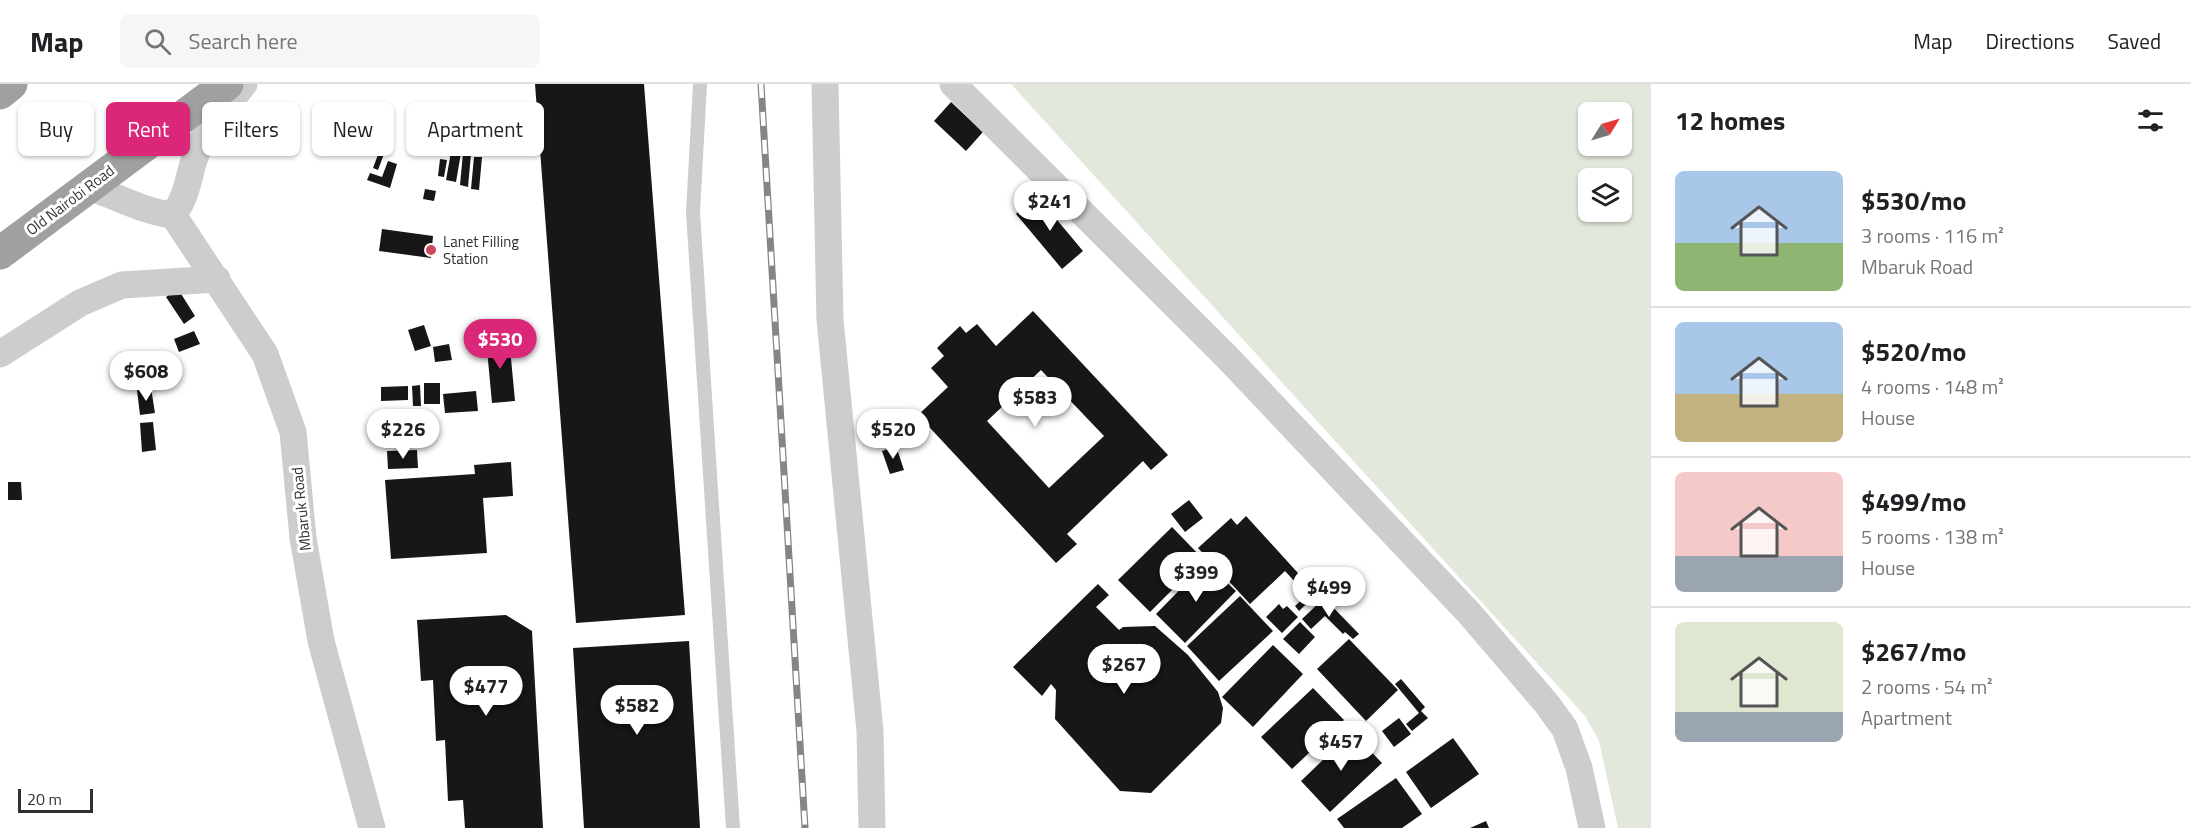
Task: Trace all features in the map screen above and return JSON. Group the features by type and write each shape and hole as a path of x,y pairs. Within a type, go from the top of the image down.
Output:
{"highway":[{"path":"0,93 11,84"},
{"name":"Old Nairobi Road","path":"0,253 227,84"}],"street":[{"path":"87,187 110,194 151,212 173,215 182,204 196,155 210,124 244,84"},
{"path":"825,84 830,320 870,731 872,828"},
{"path":"953,84 1225,355 1469,613 1539,695 1564,729 1579,768 1592,828"},
{"name":"Mbaruk Road","path":"173,215 265,354 293,432 303,538 321,641 372,828"},
{"path":"0,354 80,303 122,285 217,279"}],"lane":[{"path":"700,84 693,212 733,828"}],"shaded area":[{"path":"1011,84 1651,84 1651,828 1618,828 1599,741 1585,716"}],"building":[{"path":"535,84 644,84 685,615 576,623 540,156 544,156 544,102 536,102"},
{"path":"951,102 983,132 966,151 934,121"},
{"path":"378,156 383,156 378,170 373,168"},
{"path":"450,156 460,156 456,182 446,180"},
{"path":"463,156 471,156 468,187 460,185"},
{"path":"474,157 482,157 479,190 471,189"},
{"path":"440,159 447,160 444,177 438,176"},
{"path":"388,161 397,164 390,188 367,180 370,173 382,177"},
{"path":"425,189 436,191 434,201 423,199"},
{"path":"1037,196 1083,251 1062,269 1016,214"},
{"path":"382,229 433,236 431,258 379,251"},
{"path":"178,289 195,316 184,324 166,297"},
{"path":"1033,311 1168,455 1151,470 1143,461 1067,534 1077,544 1056,563 918,415 948,387 931,368 944,356 937,348 960,326 966,333 977,324 996,346","holes":["1041,370 1104,436 1049,488 987,421"]},
{"path":"424,325 431,346 415,351 408,330"},
{"path":"194,331 200,344 179,352 174,339"},
{"path":"509,337 515,401 492,403 486,339"},
{"path":"449,344 452,360 435,362 433,347"},
{"path":"424,383 440,383 440,404 424,404"},
{"path":"420,385 421,406 413,406 412,386"},
{"path":"408,386 408,400 381,401 381,387"},
{"path":"151,388 155,413 140,415 137,390"},
{"path":"476,391 478,411 445,413 443,394"},
{"path":"423,415 423,433 414,433 415,444 396,445 395,416"},
{"path":"153,422 156,450 142,452 140,423"},
{"path":"896,446 904,470 890,474 882,451"},
{"path":"417,450 418,468 388,469 387,451"},
{"path":"511,462 513,496 483,498 487,553 391,559 385,480 475,474 474,465"},
{"path":"8,482 21,482 22,500 8,500"},
{"path":"1189,500 1203,518 1185,532 1171,514"},
{"path":"1246,516 1317,594 1299,611 1295,606 1307,595 1285,571 1250,604 1198,548 1231,518 1237,525"},
{"path":"1172,527 1203,559 1150,612 1118,580"},
{"path":"1206,563 1236,591 1185,643 1156,614"},
{"path":"1098,584 1109,595 1096,607 1119,630 1123,627 1155,626 1188,655 1218,692 1223,708 1221,723 1151,793 1120,791 1055,719 1056,690 1051,684 1042,696 1013,667"},
{"path":"1240,596 1273,631 1219,681 1187,646"},
{"path":"1324,598 1359,634 1353,639 1345,632 1343,634 1325,616 1311,629 1302,619"},
{"path":"1279,604 1283,609 1287,606 1298,617 1282,633 1266,617"},
{"path":"506,615 532,631 543,828 465,828 463,800 448,801 445,740 436,741 433,680 421,681 417,620"},
{"path":"1300,622 1315,637 1299,654 1283,639"},
{"path":"1349,639 1398,690 1366,721 1317,669"},
{"path":"689,641 700,828 584,828 573,648"},
{"path":"1273,645 1303,674 1253,727 1222,697"},
{"path":"1401,679 1425,707 1421,711 1428,718 1412,731 1406,724 1419,713 1395,684"},
{"path":"1313,688 1344,720 1292,769 1261,737"},
{"path":"1399,718 1411,734 1394,747 1382,731"},
{"path":"1352,732 1382,763 1330,812 1301,781"},
{"path":"1453,738 1479,774 1431,808 1406,772"},
{"path":"1396,778 1422,814 1402,828 1344,828 1337,819"},
{"path":"1486,821 1489,828 1470,828"}],"railway":[{"path":"761,84 805,828"}],"place":[{"name":"Lanet Filling Station","path":"431,250"}]}
